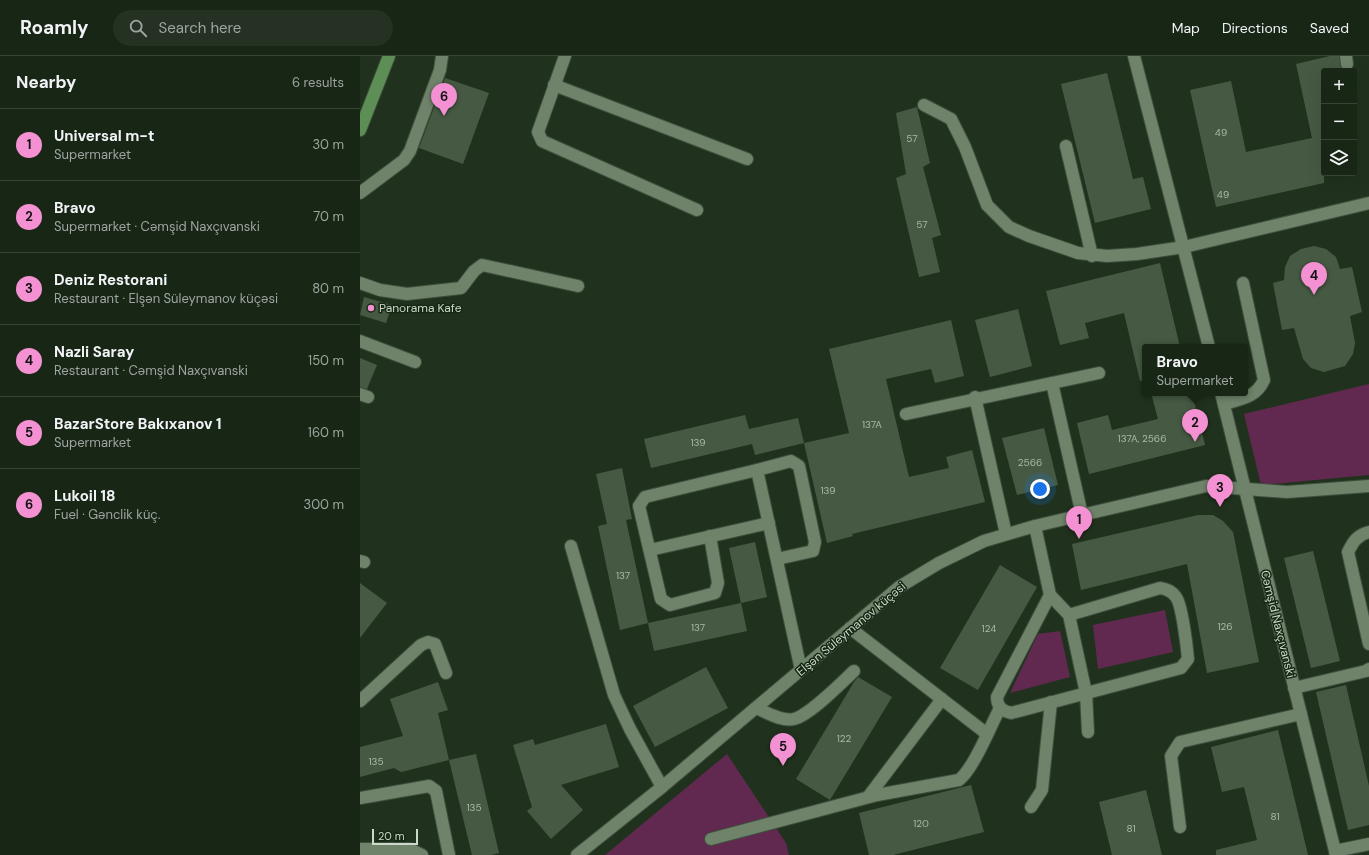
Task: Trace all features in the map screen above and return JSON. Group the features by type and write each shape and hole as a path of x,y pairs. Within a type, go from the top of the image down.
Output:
{"main road":[{"path":"360,130 389,56"}],"street":[{"path":"360,192 404,160 410,151 440,70 442,56"},
{"path":"1134,56 1208,344"},
{"path":"563,57 538,132 542,141 698,210"},
{"path":"554,85 747,160"},
{"path":"924,105 952,119 965,147 987,205 994,213 1009,227 1029,236 1078,253 1092,256 1137,254 1184,247 1369,203"},
{"path":"1066,146 1092,256"},
{"path":"360,283 380,290 407,294 462,288 474,271 482,264 578,286"},
{"path":"1222,399 1250,396 1260,389 1264,380 1244,283"},
{"path":"360,340 415,362"},
{"path":"906,414 976,397 1099,373"},
{"path":"1052,383 1082,515"},
{"path":"976,397 1006,534"},
{"name":"Cəmşid Naxçıvanski","path":"1222,399 1243,488 1336,853"},
{"path":"710,536 718,583 715,593 670,605 661,599 639,506 645,497 791,461 799,466 815,542 813,551 777,559"},
{"path":"757,470 801,670"},
{"name":"Elşən Süleymanov küçəsi","path":"577,855 662,788 899,587 939,563 977,544 1035,526 1206,486 1287,492 1369,486"},
{"path":"650,550 769,523"},
{"path":"1035,526 1050,595 1069,615 1086,693 1088,732"},
{"path":"1369,532 1362,534 1354,541 1348,552 1369,644"},
{"path":"571,546 614,695 630,730 662,788"},
{"path":"1050,595 997,697 997,703 1000,708 1011,713 1180,668 1188,659 1177,597 1170,590 1160,588 1069,615"},
{"path":"850,628 986,734"},
{"path":"360,701 421,645 428,642 435,644 446,673"},
{"path":"1294,688 1366,671 1369,669"},
{"path":"756,708 780,718 793,720 806,714 854,672"},
{"path":"868,798 942,699"},
{"path":"1031,807 1042,790 1051,702"},
{"path":"711,839 868,798 959,780 965,776 971,766 1000,708"},
{"path":"1180,827 1170,756 1180,742 1301,714"},
{"path":"360,798 429,786 436,791 449,855"},
{"path":"1336,853 1369,844"},
{"path":"360,849 410,849 422,855"}],"shaded area":[{"path":"1369,384 1369,475 1261,485 1244,414"},
{"path":"1165,610 1173,652 1098,669 1093,625"},
{"path":"1060,631 1070,677 1010,693 1038,634"},
{"path":"727,754 786,843 789,855 605,855"}],"building":[{"path":"1330,56 1339,56 1341,68 1321,68 1321,176 1324,176 1324,183 1216,207 1190,90 1231,81 1246,152 1312,138 1296,64"},
{"path":"1107,73 1133,179 1143,177 1151,209 1095,223 1061,84"},
{"path":"445,78 489,93 463,164 419,148"},
{"path":"917,107 930,163 923,167 941,235 932,238 940,272 919,277 896,178 906,174 896,113"},
{"path":"1314,246 1326,249 1336,257 1340,269 1352,267 1362,312 1350,316 1355,343 1353,354 1345,366 1324,372 1311,368 1303,359 1294,328 1282,330 1273,283 1284,280 1285,267 1290,256 1301,249"},
{"path":"1160,263 1179,344 1142,344 1142,381 1140,381 1124,313 1085,323 1089,338 1060,345 1046,291"},
{"path":"364,297 392,305 386,323 360,315"},
{"path":"1018,309 1032,366 990,377 975,320"},
{"path":"951,320 964,376 935,383 931,369 886,379 909,477 949,468 946,457 972,450 985,502 852,534 853,536 827,543 804,443 849,433 829,349"},
{"path":"360,358 377,365 367,389 360,387"},
{"path":"1152,396 1193,396 1205,445 1089,474 1077,423 1108,415 1112,430 1158,419"},
{"path":"745,415 749,429 798,418 804,443 755,455 752,444 651,468 644,439"},
{"path":"1044,428 1058,485 1017,495 1002,438"},
{"path":"622,468 632,519 626,520 648,623 620,630 598,526 607,524 596,474"},
{"path":"1198,515 1213,515 1223,521 1233,532 1259,662 1207,673 1187,564 1081,590 1072,544"},
{"path":"755,542 767,597 741,603 729,548"},
{"path":"1313,551 1340,661 1311,668 1284,558"},
{"path":"1000,565 1037,587 978,690 940,668"},
{"path":"360,583 387,603 360,638"},
{"path":"741,603 747,631 654,651 648,623"},
{"path":"706,667 728,708 655,747 633,706"},
{"path":"858,677 892,697 830,800 796,779"},
{"path":"438,682 448,710 438,713 449,760 401,772 394,768 360,777 360,747 403,736 390,699"},
{"path":"1346,685 1369,786 1369,825 1348,830 1316,692"},
{"path":"606,724 619,767 561,785 583,810 551,839 527,811 532,807 513,745 533,739 535,745"},
{"path":"1278,730 1308,855 1216,855 1216,850 1257,840 1244,787 1222,792 1211,747"},
{"path":"476,754 499,853 491,855 472,855 449,760"},
{"path":"971,785 984,832 893,855 869,855 859,813"},
{"path":"1146,790 1162,855 1112,855 1099,802"}],"place":[{"name":"Lukoil 18","path":"444,116"},
{"name":"Nazli Saray","path":"1314,295"},
{"name":"Panorama Kafe","path":"371,308"},
{"name":"Bravo","path":"1195,442"},
{"name":"Deniz Restorani","path":"1220,507"},
{"name":"Universal m-t","path":"1079,539"},
{"name":"BazarStore Bakıxanov 1","path":"783,766"}]}
